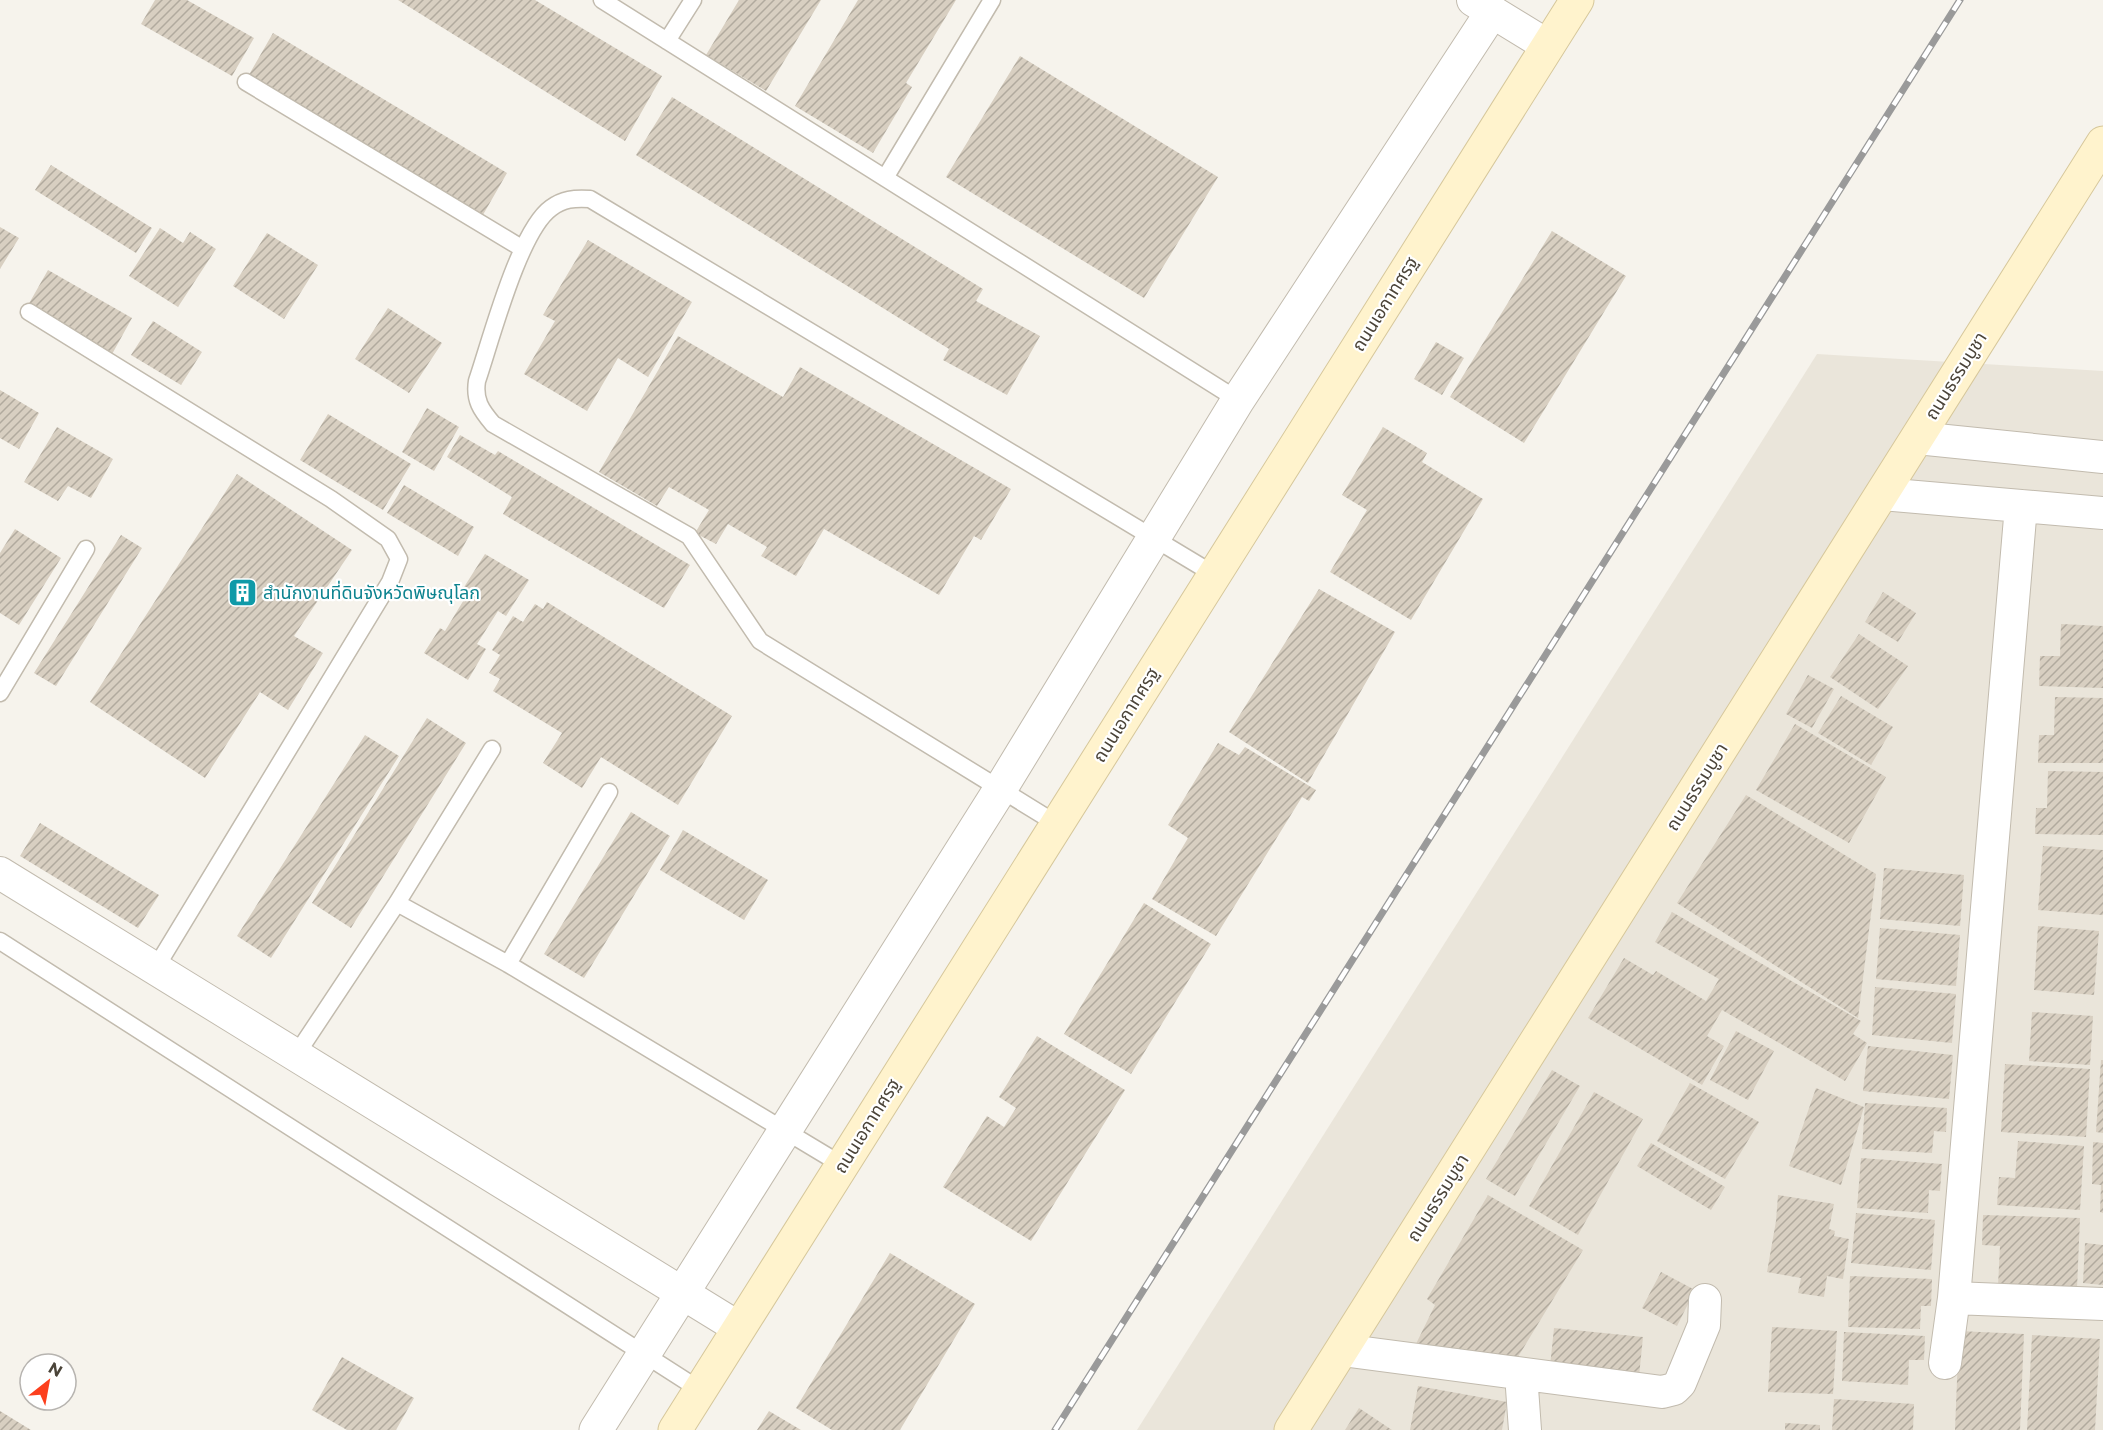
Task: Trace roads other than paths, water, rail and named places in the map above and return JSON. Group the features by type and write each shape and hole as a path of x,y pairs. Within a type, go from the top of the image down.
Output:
{"main road":[{"name":"ถนนเอกาทศรฐ","path":"675,1430 1577,0"},
{"name":"ถนนธรรมบูชา","path":"1291,1430 2103,143"}],"street":[{"path":"596,1430 1001,788 1152,538 1483,6 1548,46"},
{"path":"1917,438 2103,457"},
{"path":"1882,494 2103,513"},
{"path":"1945,1363 1954,1298 2021,506"},
{"path":"0,873 739,1328"},
{"path":"1954,1298 2103,1304"},
{"path":"1342,1350 1662,1392 1674,1389 1680,1383 1690,1362 1704,1325 1705,1300"},
{"path":"1521,1374 1525,1430"}],"lane":[{"path":"602,0 1238,400"},
{"path":"667,41 693,0"},
{"path":"885,178 992,0"},
{"path":"246,82 523,249"},
{"path":"1058,824 760,641 689,536 494,424 480,409 475,392 477,381 512,277 530,232 549,209 566,199 590,200 1215,575"},
{"path":"29,312 331,499 388,539 399,559 390,582 155,969"},
{"path":"0,693 86,549"},
{"path":"296,1055 397,903 492,749"},
{"path":"508,964 609,792"},
{"path":"397,903 508,964 842,1165"},
{"path":"0,941 700,1390"}],"railway":[{"path":"1055,1430 1960,0"}],"place":[{"name":"สำนักงานที่ดินจังหวัดพิษณุโลก","path":"242,593"}]}
